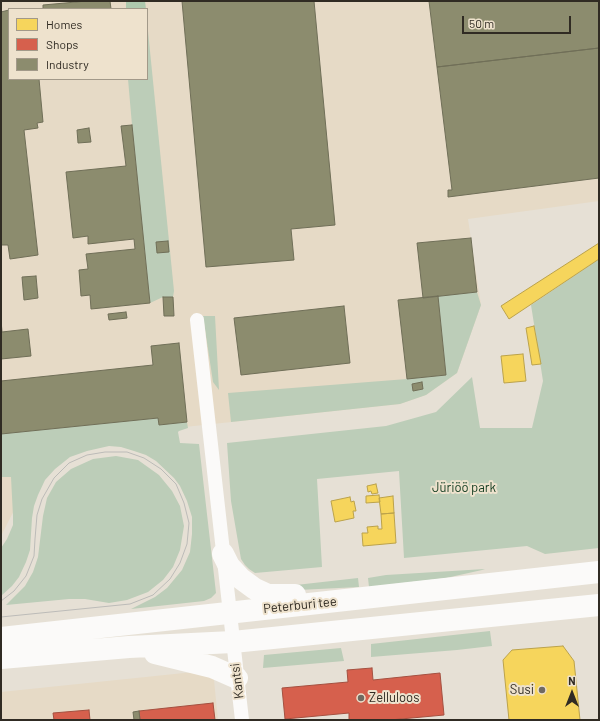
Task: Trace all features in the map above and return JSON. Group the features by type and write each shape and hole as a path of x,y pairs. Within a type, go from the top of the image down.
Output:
{"highway":[{"path":"223,554 229,566 240,578 255,589 268,595 308,594 366,598"},
{"name":"Peterburi tee","path":"1,638 599,572"},
{"path":"1,658 129,647 233,642 599,605"},
{"path":"129,647 212,667 237,678"}],"street":[{"name":"Kantsi","path":"197,320 242,720"}],"shaded area":[{"path":"1,1 599,1 599,201 468,219 481,305 457,373 426,395 400,404 35,443 37,465 1,536"},
{"path":"213,670 218,720 1,720 1,692"}],"green space":[{"path":"126,1 145,1 146,8 126,8"},
{"path":"148,31 174,291 173,297 163,297 150,303 128,80 148,80"},
{"name":"Jüriöö park","path":"599,259 599,548 545,554 527,546 404,558 399,471 317,479 322,567 255,573 245,565 241,559 231,501 227,443 386,426 436,412 472,377 480,428 532,428 543,381 531,305"},
{"path":"477,292 481,305 457,373 426,395 400,404 231,422 228,393 446,375 438,296","holes":["422,382 423,389 413,391 412,384"]},
{"path":"203,316 215,316 219,390 213,382"},
{"path":"158,418 159,425 187,422 188,428 178,432 180,443 199,444 216,593 211,598 204,601 131,609 155,597 167,588 182,570 190,552 192,517 180,486 174,478 156,461 146,455 134,451 121,447 109,446 70,457 55,469 45,480 34,506 30,550 26,562 19,577 1,596 1,548 13,525 13,516 11,477 1,477 1,434"},
{"path":"116,456 138,460 159,475 172,491 180,506 184,526 180,550 173,567 163,580 148,592 127,600 109,603 85,599 69,599 6,605 25,586 33,572 38,557 43,516 47,498 56,482 71,469 93,459"},
{"path":"485,569 446,578 369,587 368,578 386,575"},
{"path":"358,578 359,587 278,591 287,586"},
{"path":"490,631 492,646 371,657 371,644"},
{"path":"341,648 344,661 263,668 264,655"}],"building: Homes":[{"path":"599,243 599,259 509,319 501,306"},
{"path":"534,326 541,364 532,365 526,328"},
{"path":"523,354 526,381 504,383 501,356"},
{"path":"376,484 378,493 372,494 371,491 368,492 367,486"},
{"path":"379,495 380,502 366,503 366,496"},
{"path":"393,496 394,513 381,514 379,498"},
{"path":"350,497 351,502 354,501 356,511 353,511 354,518 335,522 331,501"},
{"path":"394,513 396,543 363,546 362,533 368,533 367,527 378,526 378,529 382,529 381,514"},
{"name":"Susi","path":"563,646 574,661 580,720 509,720 503,660 512,650"}],"building: Shops":[{"path":"372,668 373,680 440,673 444,715 390,720 349,720 349,713 285,719 282,688 348,682 347,670"},
{"path":"213,703 215,720 140,720 139,711"},
{"path":"89,710 90,720 54,720 53,713"}],"building: Industry":[{"path":"87,1 110,1 111,8 43,8 43,5"},
{"path":"182,1 314,1 335,225 291,229 294,260 206,267"},
{"path":"429,1 599,1 599,48 437,67"},
{"path":"8,10 8,80 39,80 43,122 37,123 38,128 24,130 38,255 10,259 8,245 1,245 1,12"},
{"path":"599,48 599,178 448,197 448,190 452,190 437,67"},
{"path":"132,125 150,303 91,309 90,295 81,296 79,270 88,269 86,254 135,249 134,239 88,244 88,236 73,238 66,172 126,166 121,126"},
{"path":"89,128 91,142 78,143 77,130"},
{"path":"471,238 477,292 423,298 417,243"},
{"path":"168,241 169,252 157,253 156,242"},
{"path":"36,276 38,298 24,300 22,277"},
{"path":"438,296 446,375 407,379 398,300"},
{"path":"163,297 173,297 174,316 164,316"},
{"path":"344,306 350,363 241,375 234,318"},
{"path":"126,312 127,318 109,320 108,314"},
{"path":"1,320 2,332 28,329 31,356 1,359"},
{"path":"179,343 187,422 159,425 158,418 1,434 1,381 153,365 151,346"},
{"path":"422,382 423,389 413,391 412,384"},
{"path":"139,711 140,720 134,720 133,712"}],"tram line":[{"path":"1,601 14,591 26,576 34,556 37,515 42,499 54,478 69,463 87,455 105,452 127,452 144,458 161,469 176,484 184,503 189,523 187,544 180,563 170,579 153,595 130,604 1,617"}],"place":[{"name":"Susi","path":"542,690"},
{"name":"Zelluloos","path":"361,698"}]}
